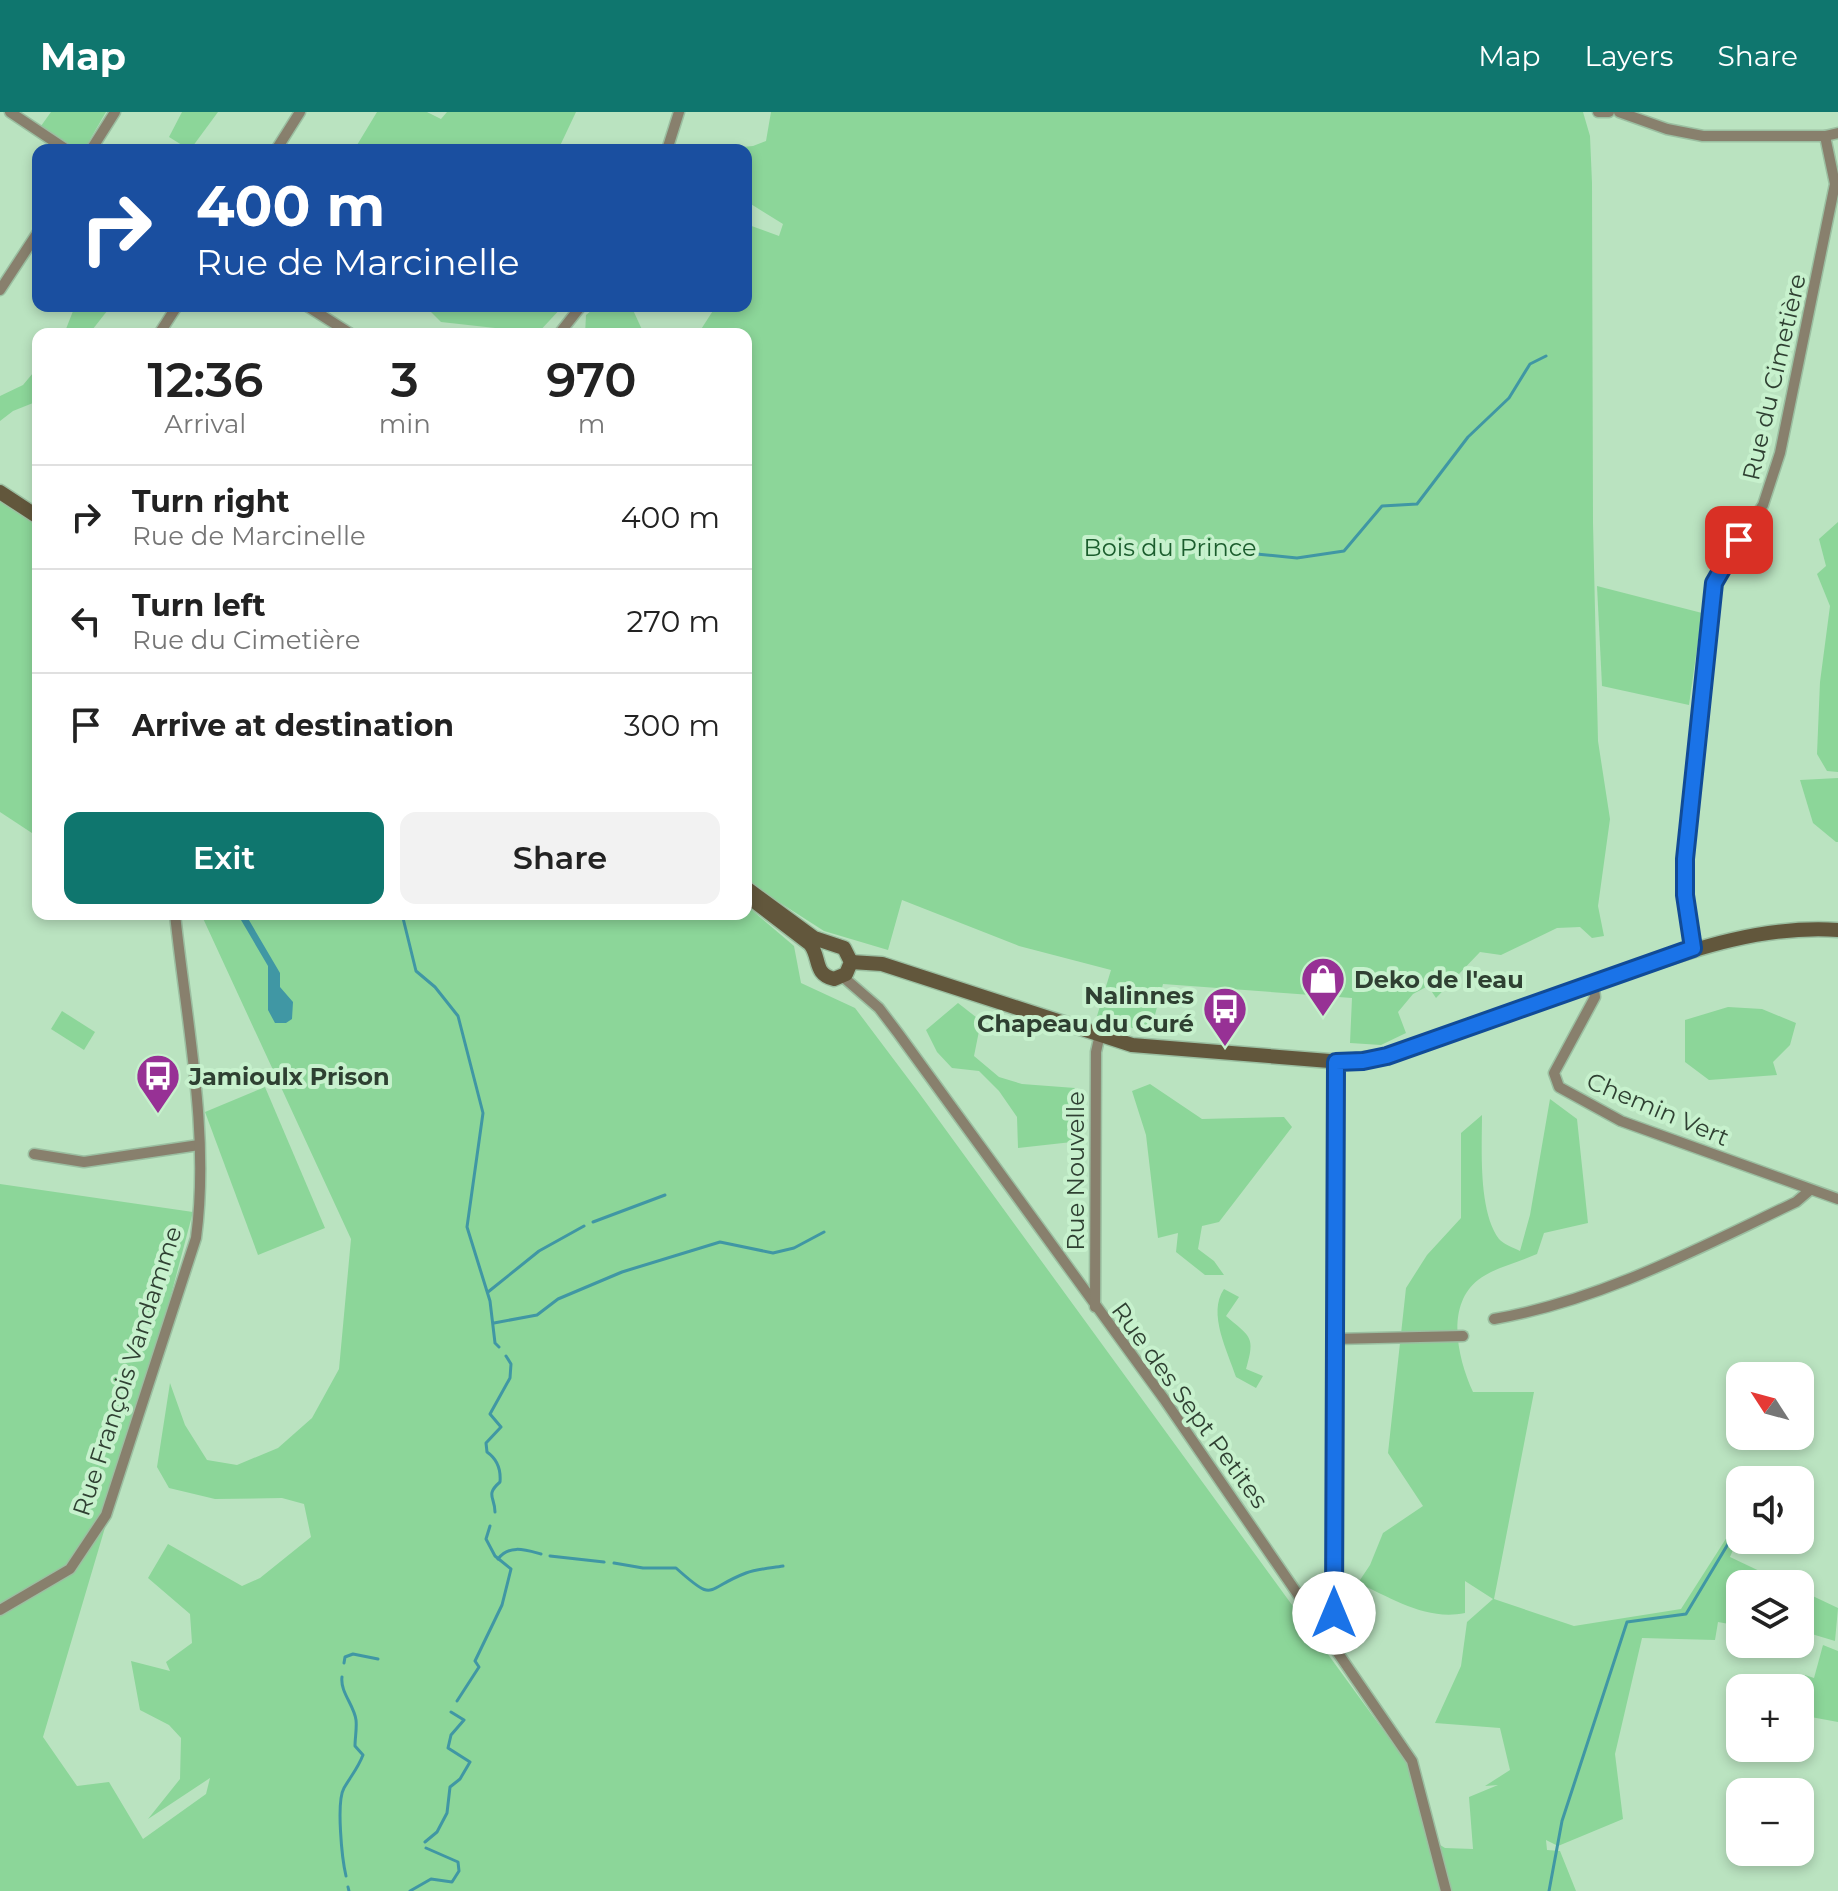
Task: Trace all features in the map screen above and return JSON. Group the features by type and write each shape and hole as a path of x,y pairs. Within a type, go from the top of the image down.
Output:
{"street":[{"path":"10,112 58,144"},
{"path":"95,144 115,112"},
{"path":"280,144 300,112"},
{"path":"669,144 679,112"},
{"path":"1598,112 1609,112"},
{"path":"1619,112 1667,129 1703,136 1825,136 1838,133"},
{"name":"Rue du Cimetière","path":"1693,948 1685,895 1685,865 1714,583 1723,564 1763,505 1780,453 1835,184 1825,136"},
{"path":"0,290 32,241"},
{"path":"316,312 342,328"},
{"path":"564,328 576,312"},
{"path":"0,492 32,513"},
{"path":"752,893 823,950"},
{"path":"752,899 823,950 844,948 851,962"},
{"name":"Rue François Vandamme","path":"0,1610 70,1569 106,1515 196,1238 201,1194 199,1145 176,920"},
{"path":"851,962 882,964 1136,1046 1336,1062 1387,1056 1693,948 1758,936 1838,930"},
{"path":"823,950 817,966 823,975 834,979 842,976 851,962"},
{"name":"Rue des Sept Petites","path":"842,976 879,1008 1164,1399 1412,1761 1446,1891"},
{"name":"Chemin Vert","path":"1593,981 1595,997 1554,1073 1559,1087 1621,1121 1838,1199"},
{"name":"Rue Nouvelle","path":"1095,1307 1096,1052 1100,1034"},
{"path":"1334,1643 1336,1062"},
{"path":"34,1154 84,1162 199,1145"},
{"path":"1494,1319 1585,1298 1796,1202 1810,1190"},
{"path":"1334,1339 1463,1336"}],"green space":[{"path":"51,112 106,112 87,144 70,144 41,126"},
{"path":"182,112 218,112 194,144 180,144 169,137"},
{"path":"377,112 427,112 441,119 447,112 576,112 561,144 358,144"},
{"name":"Bois du Prince","path":"771,112 1583,112 1590,136 1592,183 1593,523 1598,741 1610,819 1598,906 1604,936 1592,938 1580,927 1557,928 1501,955 1480,952 1436,998 1428,986 1413,994 1398,1012 1406,1033 1381,1045 1350,1043 1352,998 1163,984 1150,1034 1097,1016 1111,970 1019,946 902,900 888,950 824,931 752,885 752,328 702,328 712,312 752,312 752,226 779,236 783,224 752,205 752,146 766,141"},
{"path":"73,312 106,312 94,328 66,328"},
{"path":"431,312 557,312 543,328 495,328 441,322"},
{"path":"590,312 634,312 641,328 585,328 586,315"},
{"path":"32,374 32,403 13,411 0,421 0,396 23,385"},
{"path":"0,501 32,521 32,833 0,812"},
{"path":"1838,522 1838,772 1827,771 1817,754 1820,682 1830,606 1817,574 1826,566 1819,539"},
{"path":"1597,586 1702,613 1689,705 1602,686"},
{"path":"1838,778 1836,842 1813,823 1800,780"},
{"path":"752,910 794,946 801,983 855,1008 919,1093 1410,1767 1429,1838 1445,1848 1473,1849 1469,1797 1498,1785 1485,1786 1510,1770 1500,1728 1435,1723 1461,1666 1467,1622 1493,1599 1465,1581 1465,1613 1437,1614 1410,1607 1358,1583 1370,1565 1383,1533 1423,1506 1388,1453 1406,1288 1427,1255 1461,1218 1461,1133 1482,1115 1484,1196 1492,1227 1499,1239 1520,1251 1530,1215 1550,1099 1577,1119 1588,1223 1544,1233 1537,1254 1484,1276 1468,1291 1461,1304 1459,1349 1473,1392 1534,1392 1494,1599 1574,1626 1681,1609 1726,1539 1726,1554 1757,1570 1726,1570 1726,1623 1718,1622 1715,1640 1642,1638 1615,1754 1623,1819 1558,1846 1546,1840 1547,1850 1560,1851 1576,1891 0,1891 0,1184 193,1212 146,1389 43,1737 77,1786 109,1782 143,1839 206,1794 210,1778 148,1819 180,1779 181,1738 169,1725 140,1710 131,1661 170,1671 166,1662 192,1643 190,1614 148,1578 168,1544 242,1586 260,1578 311,1537 304,1504 282,1498 215,1499 169,1488 157,1467 170,1383 185,1425 207,1460 237,1465 278,1448 312,1418 339,1369 351,1239 204,920 752,920"},
{"path":"958,1003 981,1021 974,1056 999,1077 1022,1084 1075,1088 1072,1142 1018,1148 1017,1117 999,1091 979,1071 952,1068 937,1052 926,1030"},
{"path":"1728,1007 1762,1009 1796,1023 1790,1045 1773,1062 1777,1075 1709,1080 1685,1062 1685,1020"},
{"path":"62,1011 95,1032 84,1050 51,1029"},
{"path":"1150,1084 1202,1119 1284,1117 1292,1127 1219,1222 1202,1226 1198,1249 1214,1261 1224,1275 1205,1275 1176,1252 1178,1233 1158,1238 1146,1135 1132,1091"},
{"path":"265,1087 325,1228 258,1255 205,1112"},
{"path":"1224,1289 1239,1297 1226,1316 1249,1338 1246,1369 1263,1376 1256,1388 1236,1377 1224,1344 1218,1309"},
{"path":"1814,1597 1838,1608 1835,1641 1814,1635"},
{"path":"1823,1645 1838,1651 1838,1722 1814,1718 1814,1678"}],"water":[{"path":"241,920 249,920 280,973 280,987 293,1002 292,1019 286,1023 275,1023 268,1010 268,966"}],"waterway":[{"path":"1246,553 1297,558 1344,551 1382,506 1417,504 1468,437 1509,398 1530,364 1546,356"},
{"path":"403,920 416,971 435,987 458,1016 483,1113 467,1227 490,1301 495,1343 499,1347"},
{"path":"593,1222 665,1195"},
{"path":"488,1292 539,1251 584,1226"},
{"path":"494,1323 537,1315 558,1299 622,1272 720,1242 773,1253 794,1248 824,1232"},
{"path":"495,1512 492,1493 500,1482 500,1473 496,1461 487,1452 486,1443 501,1427 490,1414 510,1378 511,1364 506,1356"},
{"path":"457,1701 479,1667 475,1661 502,1605 511,1569 495,1556 486,1539 490,1526"},
{"path":"1549,1891 1562,1821 1627,1622 1686,1614 1726,1547"},
{"path":"498,1559 512,1550 541,1554"},
{"path":"550,1556 604,1562"},
{"path":"614,1563 643,1568 676,1568 705,1590 746,1573 783,1566"},
{"path":"344,1663 345,1657 353,1654 378,1659"},
{"path":"342,1677 343,1688 356,1720 355,1746 363,1755 344,1788 340,1805 346,1876"},
{"path":"425,1842 437,1832 447,1813 450,1787 460,1779 470,1762 448,1748 451,1735 464,1720 451,1712"},
{"path":"410,1891 431,1879 452,1882 459,1871 458,1862 426,1848"},
{"path":"348,1887 349,1891"}],"place":[{"name":"Deko de l'eau","path":"1323,1018"},
{"name":"Nalinnes Chapeau du Curé","path":"1225,1048"},
{"name":"Jamioulx Prison","path":"158,1115"}],"route":[{"path":"1334,1613 1336,1062 1387,1056 1693,948 1685,895 1685,859 1714,583 1717,573 1739,540"}]}
